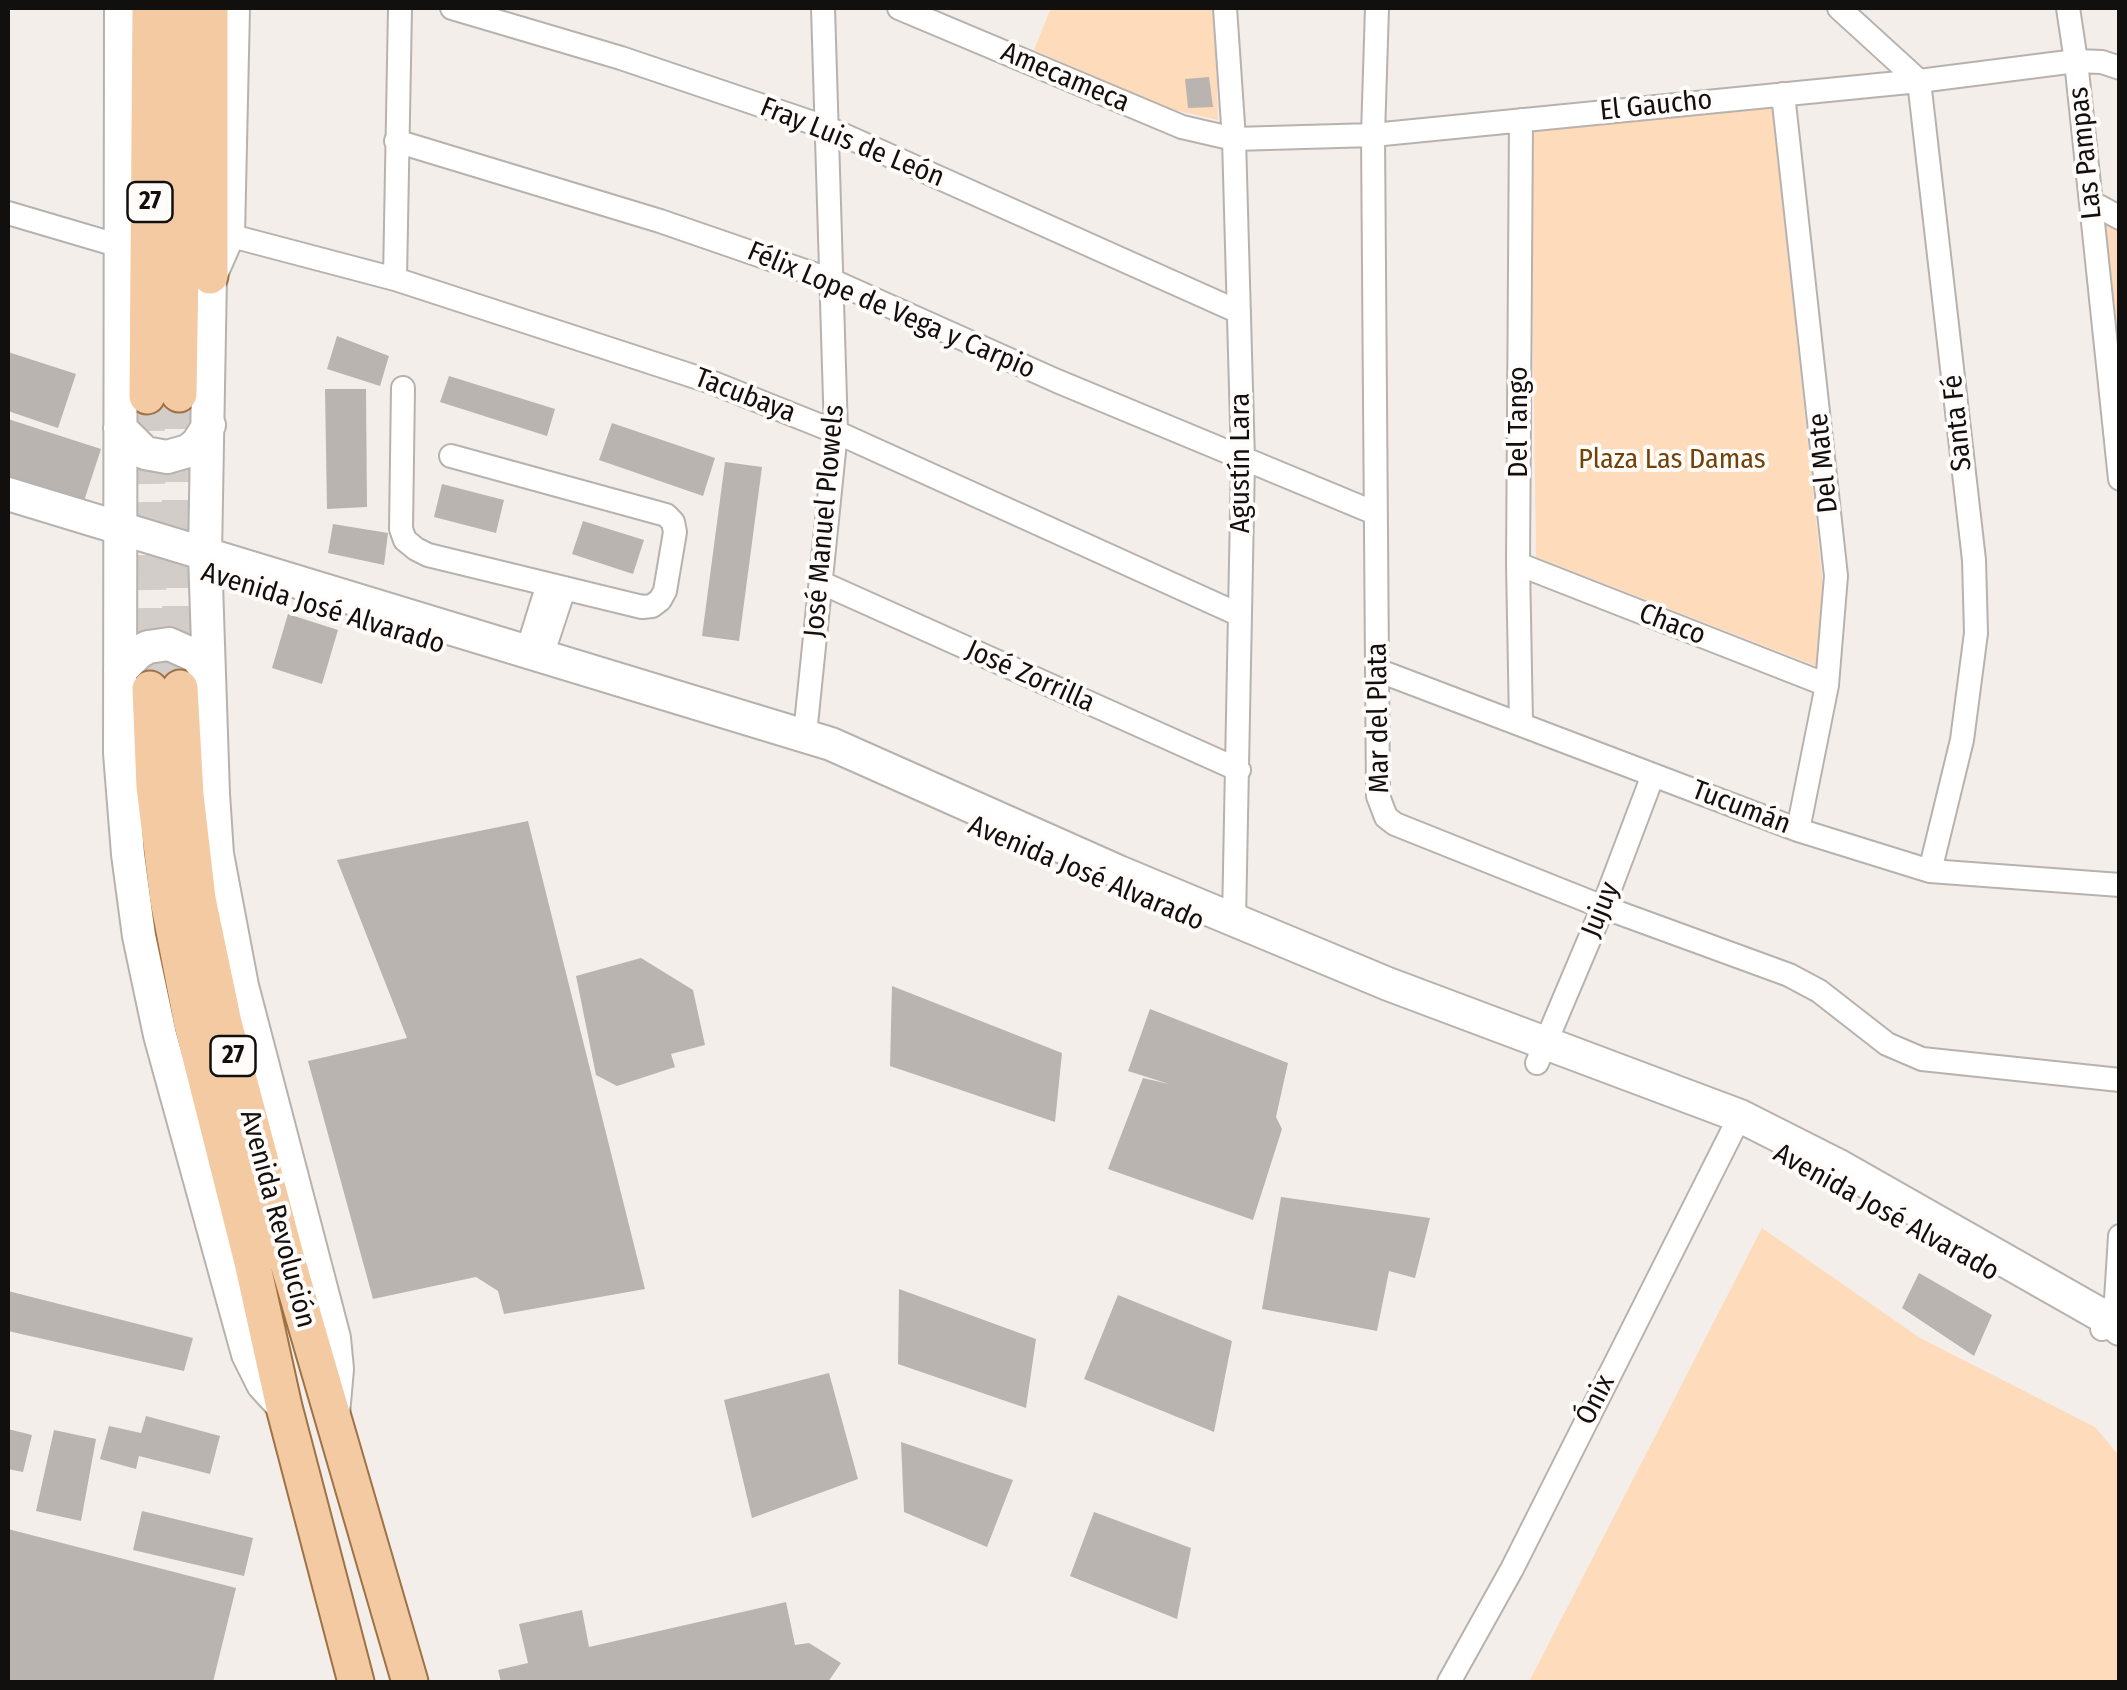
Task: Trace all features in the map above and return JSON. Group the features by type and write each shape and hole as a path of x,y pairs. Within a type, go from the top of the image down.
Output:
{"main road":[{"name":"27","path":"150,8 163,395 186,8"},
{"path":"210,8 210,276"},
{"name":"Avenida Revolución","path":"164,680 154,786 168,900 192,1024 284,1407 356,1682"},
{"name":"Avenida Revolución","path":"164,680 186,795 198,899 224,1023 410,1682"}],"street":[{"path":"121,8 122,538 164,680"},
{"path":"164,680 206,564 210,276 228,235 234,8"},
{"path":"395,279 400,8"},
{"name":"Fray Luis de León","path":"452,8 621,58 828,128 1239,312"},
{"name":"José Manuel Plowels","path":"805,734 836,432 823,8"},
{"name":"Amecameca","path":"899,8 1148,114 1208,136 1234,139"},
{"name":"Agustín Lara","path":"1225,8 1234,139 1243,460 1239,770 1231,928"},
{"name":"Mar del Plata","path":"1376,8 1373,135 1378,796 1386,817 1395,824 1603,907 1789,975 1819,991 1887,1044 1922,1059 2120,1080"},
{"path":"1839,8 1919,81"},
{"name":"Las Pampas","path":"2068,8 2118,432 2120,479"},
{"name":"El Gaucho","path":"1234,139 1373,135 1919,81 2076,61 2102,62 2120,68"},
{"name":"Santa Fé","path":"1919,81 1974,560 1976,633 1962,740 1930,871"},
{"name":"Del Mate","path":"1783,94 1836,576 1827,685 1798,830"},
{"name":"Del Tango","path":"1520,120 1521,724"},
{"name":"Félix Lope de Vega y Carpio","path":"396,141 660,220 831,280 1056,382 1376,513"},
{"path":"2091,202 2120,218"},
{"path":"8,213 120,246"},
{"name":"Tacubaya","path":"228,235 395,279 657,364 836,432 1240,616"},
{"path":"403,388 401,529 405,540 428,555 642,608 652,606 666,590 675,532 673,522 657,510 451,456"},
{"path":"120,428 145,452 167,457 197,444 209,425"},
{"name":"Avenida José Alvarado","path":"8,494 122,538 794,750 1231,928 1472,1018 1542,1054 1837,1164 2114,1321"},
{"name":"Avenida José Alvarado","path":"8,514 122,538"},
{"name":"Avenida José Alvarado","path":"206,564 805,734 1231,928"},
{"name":"Chaco","path":"1518,564 1827,685"},
{"name":"José Zorrilla","path":"822,583 1239,770"},
{"path":"534,654 556,586"},
{"name":"Tucumán","path":"1378,670 1798,830 1930,871 2120,885"},
{"name":"Jujuy","path":"1542,1054 1653,775"},
{"name":"Ónix","path":"1449,1682 1512,1569 1736,1124"},
{"path":"2114,1321 2120,1236"}],"green space":[{"path":"1051,8 1215,8 1218,120 1170,109 1034,50"},
{"name":"Plaza Las Damas","path":"1772,105 1823,586 1816,666 1536,557 1530,126"},
{"path":"2091,202 2119,218 2119,432"},
{"path":"1762,1228 1920,1338 2095,1427 2119,1456 2119,1682 1529,1682"}],"building":[{"path":"1209,77 1213,107 1188,108 1185,79"},
{"path":"337,336 389,356 380,386 327,369"},
{"path":"8,352 76,374 58,428 8,411"},
{"path":"449,376 555,409 547,436 440,402"},
{"path":"325,389 366,389 367,507 327,509"},
{"path":"8,419 101,449 84,501 8,476"},
{"path":"612,423 715,458 703,496 599,460"},
{"path":"725,462 762,467 739,641 702,636"},
{"path":"442,484 504,500 496,533 434,517"},
{"path":"583,521 644,540 633,574 572,554"},
{"path":"333,524 388,533 384,565 328,553"},
{"path":"288,614 338,630 322,684 272,668"},
{"path":"528,821 645,1289 504,1314 498,1291 476,1277 373,1299 308,1061 407,1038 337,860"},
{"path":"641,958 693,990 705,1045 671,1054 675,1067 617,1086 596,1075 576,976"},
{"path":"892,986 1062,1053 1055,1122 890,1066"},
{"path":"1150,1009 1288,1063 1276,1117 1282,1129 1253,1220 1108,1169 1143,1078 1169,1084 1128,1071"},
{"path":"1281,1197 1430,1218 1415,1278 1389,1271 1377,1331 1262,1309"},
{"path":"1919,1273 1992,1315 1974,1356 1902,1308"},
{"path":"899,1289 1036,1339 1026,1408 898,1364"},
{"path":"8,1291 193,1338 184,1371 8,1331"},
{"path":"1118,1295 1232,1341 1214,1432 1084,1379"},
{"path":"829,1373 858,1479 752,1518 724,1400"},
{"path":"146,1416 220,1436 210,1474 139,1456 136,1469 100,1459 109,1426 141,1433"},
{"path":"8,1429 32,1435 23,1472 8,1469"},
{"path":"54,1430 96,1439 81,1521 36,1511"},
{"path":"901,1442 1013,1480 987,1547 904,1512"},
{"path":"142,1511 253,1538 244,1576 133,1550"},
{"path":"1094,1512 1191,1548 1177,1619 1070,1576"},
{"path":"8,1529 236,1588 213,1682 8,1682"},
{"path":"786,1602 795,1645 809,1643 841,1663 828,1682 501,1682 498,1670 528,1663 519,1624 582,1610 589,1647"}],"tunnel":[{"path":"179,394 180,688"},
{"path":"147,396 150,689"}]}
